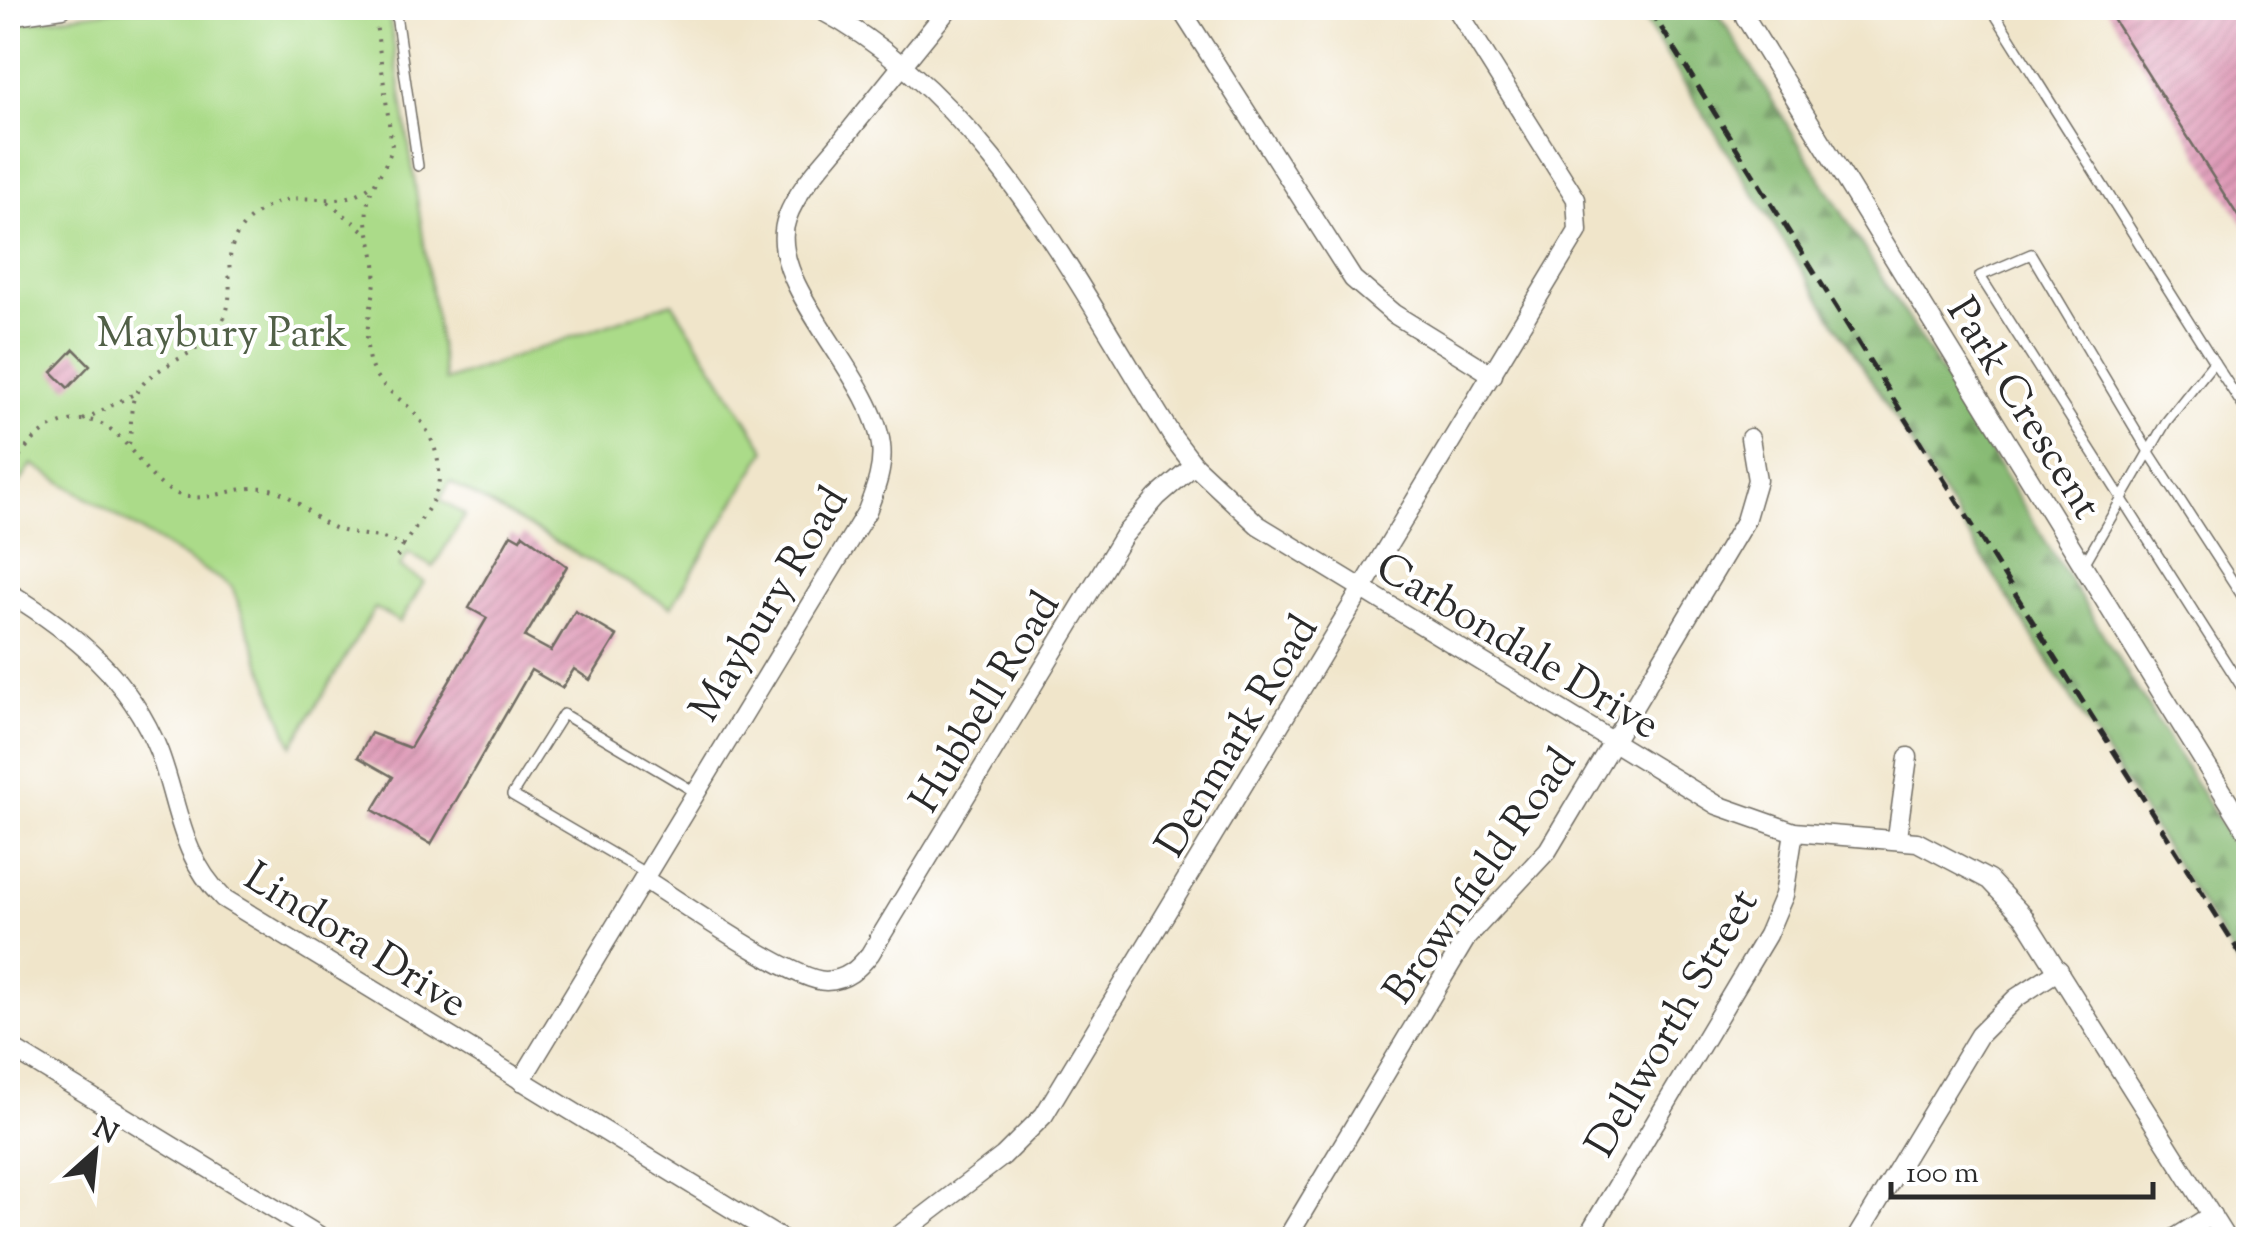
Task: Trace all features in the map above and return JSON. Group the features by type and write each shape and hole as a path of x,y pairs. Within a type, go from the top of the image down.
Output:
{"street":[{"path":"8,16 63,8"},
{"name":"Carbondale Drive","path":"817,8 902,66 985,146 1194,465 1258,524 1717,805 1794,832 1897,837 1936,850 1989,880 2024,916 2227,1240"},
{"name":"Maybury Road","path":"522,1080 867,511 876,488 882,448 878,425 862,387 799,288 785,254 784,228 805,186 949,8"},
{"path":"1180,8 1353,279 1394,314 1493,375"},
{"name":"Denmark Road","path":"893,1240 1003,1156 1044,1116 1572,244 1580,219 1571,191 1456,8"},
{"name":"Park Crescent","path":"1741,12 2248,833"},
{"name":"Brownfield Road","path":"1286,1240 1467,937 1548,850 1744,521 1757,480 1750,438"},
{"name":"Hubbell Road","path":"645,876 800,974 820,980 841,978 870,954 1124,535 1157,496 1194,465"},
{"name":"Lindora Drive","path":"8,592 75,638 134,703 160,754 190,854 223,898 783,1240"},
{"path":"1897,837 1908,757"},
{"name":"Dellworth Street","path":"1585,1240 1767,935 1784,894 1794,832"},
{"path":"1855,1240 1979,1036 2016,998 2059,970"},
{"path":"8,1046 326,1240"},
{"path":"2172,1240 2212,1215"}],"lane":[{"path":"396,8 418,166"},
{"path":"1741,12 1762,8"},
{"path":"1992,8 2248,414"},
{"path":"2248,605 2149,452 2031,254 1980,276 2248,697"},
{"path":"2083,566 2149,452 2214,362"},
{"path":"645,876 512,795 563,714 696,792"}],"path":[{"path":"374,8 392,131 389,160 368,198 368,234 375,279 366,335 370,365 429,433 438,477 438,489 397,557"},
{"path":"8,474 20,453 42,432 82,420 136,393 160,370 210,339 226,308 227,262 242,228 256,214 286,198 328,202 362,192 377,179"},
{"path":"328,202 368,234"},
{"path":"128,447 136,393"},
{"path":"82,420 101,425 128,447 152,479 178,494 207,497 265,488 298,502 329,526 391,538 404,546"}],"green space":[{"name":"Maybury Park","path":"127,8 388,8 445,381 672,302 766,450 671,607 450,482 440,500 465,515 433,567 408,553 400,567 424,582 400,622 375,608 292,746 232,587 32,464 8,502 8,445 18,395 8,375 8,25"},
{"path":"1637,8 1715,8 2248,868 2248,979"}],"building":[{"path":"2106,8 2248,8 2248,232"},
{"path":"74,349 90,365 68,388 52,372"},
{"path":"511,534 520,539 523,534 567,566 525,637 551,651 575,611 617,636 590,680 574,669 562,688 531,670 431,844 373,810 393,777 358,757 371,733 410,748 487,618 469,608"}],"railway":[{"path":"1649,8 2248,966"}]}
